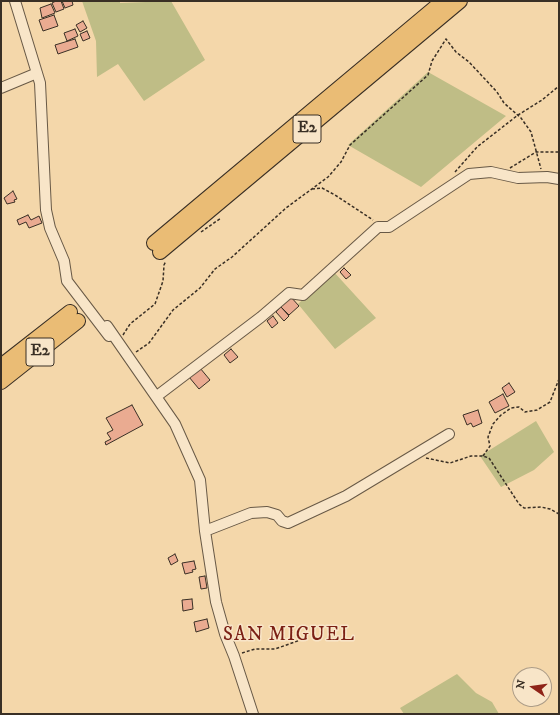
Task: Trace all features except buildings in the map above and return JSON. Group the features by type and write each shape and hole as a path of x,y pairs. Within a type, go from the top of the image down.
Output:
{"highway":[{"name":"E2","path":"160,251 443,1"},
{"name":"E2","path":"160,251 460,1"},
{"name":"E2","path":"1,366 74,317 1,382"}],"street":[{"path":"16,1 41,92 46,210 50,228 64,261 67,281 111,339 119,342"},
{"path":"1,88 37,73"},
{"path":"157,396 261,317 289,293 303,295 378,227 389,227 469,174 491,172 518,178 547,177 559,179"},
{"path":"107,326 175,424 200,480 205,532 216,602 225,634 234,656 253,714"},
{"path":"205,532 251,513 267,512 277,515 282,521 288,523 346,496 449,434"}],"path":[{"path":"131,359 138,349 150,343 173,310 200,288 215,269 232,257 309,190 328,176 341,162 350,144 428,76 432,61 446,39 456,52 477,70 497,92 504,103 518,115 531,132 539,166 547,177"},
{"path":"452,175 477,147 518,115 542,100 559,86"},
{"path":"491,172 505,171 536,152 559,152"},
{"path":"309,190 315,187 322,188 380,224 382,227"},
{"path":"195,236 221,218"},
{"path":"119,342 130,324 155,304 163,281 164,265 160,251"},
{"path":"483,456 490,446 488,438 493,424 501,415 511,408 519,407 525,412 537,410 550,402 553,390 559,379"},
{"path":"415,454 432,461 450,463 471,456 483,456 489,458 519,504 524,508 541,507 550,509 559,514"},
{"path":"234,656 255,649 275,649 310,637"}],"shaded area":[{"path":"82,1 120,1 120,3 171,1 205,60 144,101 118,64 97,77 96,41"},
{"path":"428,72 506,116 421,187 348,145"},
{"path":"333,271 376,318 335,349 298,304"},
{"path":"536,421 554,452 534,470 501,487 480,456"},
{"path":"457,674 476,693 492,702 499,714 404,714 400,708"}],"district":[{"name":"SAN MIGUEL","path":"289,636"}]}
